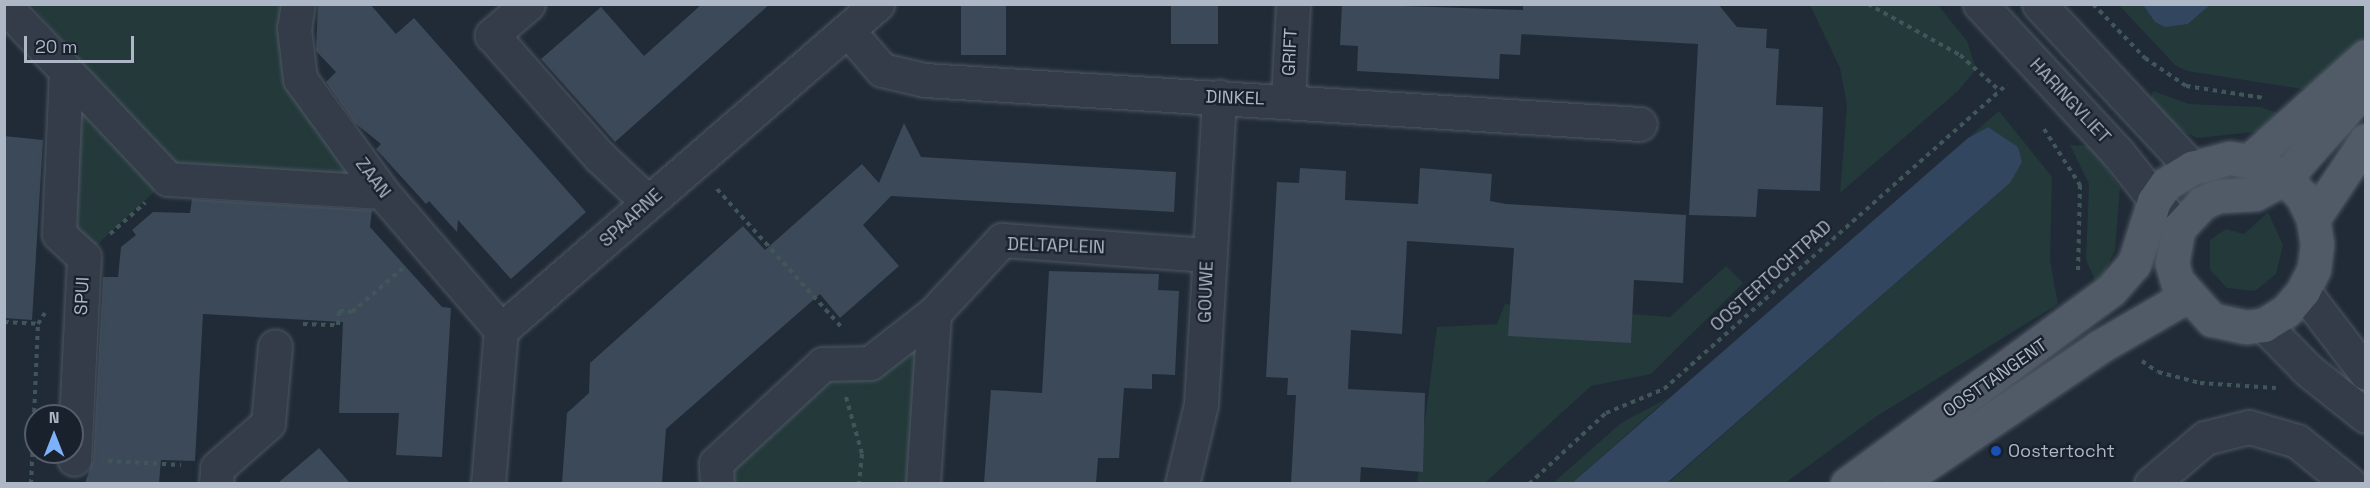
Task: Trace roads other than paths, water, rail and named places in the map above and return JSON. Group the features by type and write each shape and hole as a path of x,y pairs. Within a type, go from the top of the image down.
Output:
{"main road":[{"path":"2249,161 2366,56"},
{"path":"2154,201 2166,184 2192,168 2230,158 2249,161 2285,178 2302,196 2313,219 2317,244 2314,269 2303,291 2286,311 2264,325 2229,326 2212,320 2187,296 2172,264 2178,229 2202,203 2218,196 2255,194 2285,178 2366,87"},
{"path":"2313,219 2366,141"},
{"name":"OOSTTANGENT","path":"1847,483 2048,341 2112,290 2134,264 2154,201"},
{"name":"OOSTTANGENT","path":"1897,483 2099,347 2187,296"}],"street":[{"name":"ZAAN","path":"298,4 294,28 300,79 382,192 501,330"},
{"path":"528,4 492,35 600,157 648,202"},
{"name":"SPAARNE","path":"501,330 849,32 877,4"},
{"name":"GRIFT","path":"1288,100 1293,4"},
{"name":"HARINGVLIET","path":"1980,4 2118,153 2178,229"},
{"path":"2039,4 2192,168"},
{"path":"4,5 168,178 382,192"},
{"name":"DINKEL","path":"849,32 882,70 925,80 1288,100 1640,124"},
{"name":"SPUI","path":"66,71 59,234 84,257 77,404"},
{"name":"GOUWE","path":"1182,483 1201,404 1207,255 1220,98"},
{"name":"DELTAPLEIN","path":"717,483 716,463 823,364 870,363 934,313 1002,240 1207,255"},
{"path":"2303,291 2366,373"},
{"path":"923,483 934,313"},
{"path":"2264,325 2308,370 2366,416"},
{"path":"488,483 501,330"},
{"path":"216,476 268,423 275,346"},
{"path":"2151,483 2205,438 2249,427 2297,441 2350,483"}],"water":[{"path":"2143,5 2210,5 2188,24 2165,27 2155,22"},
{"path":"1988,127 2018,147 2022,162 2010,183 1667,483 1572,483 1968,138"}],"place":[{"name":"Oostertocht","path":"1996,451"}]}
